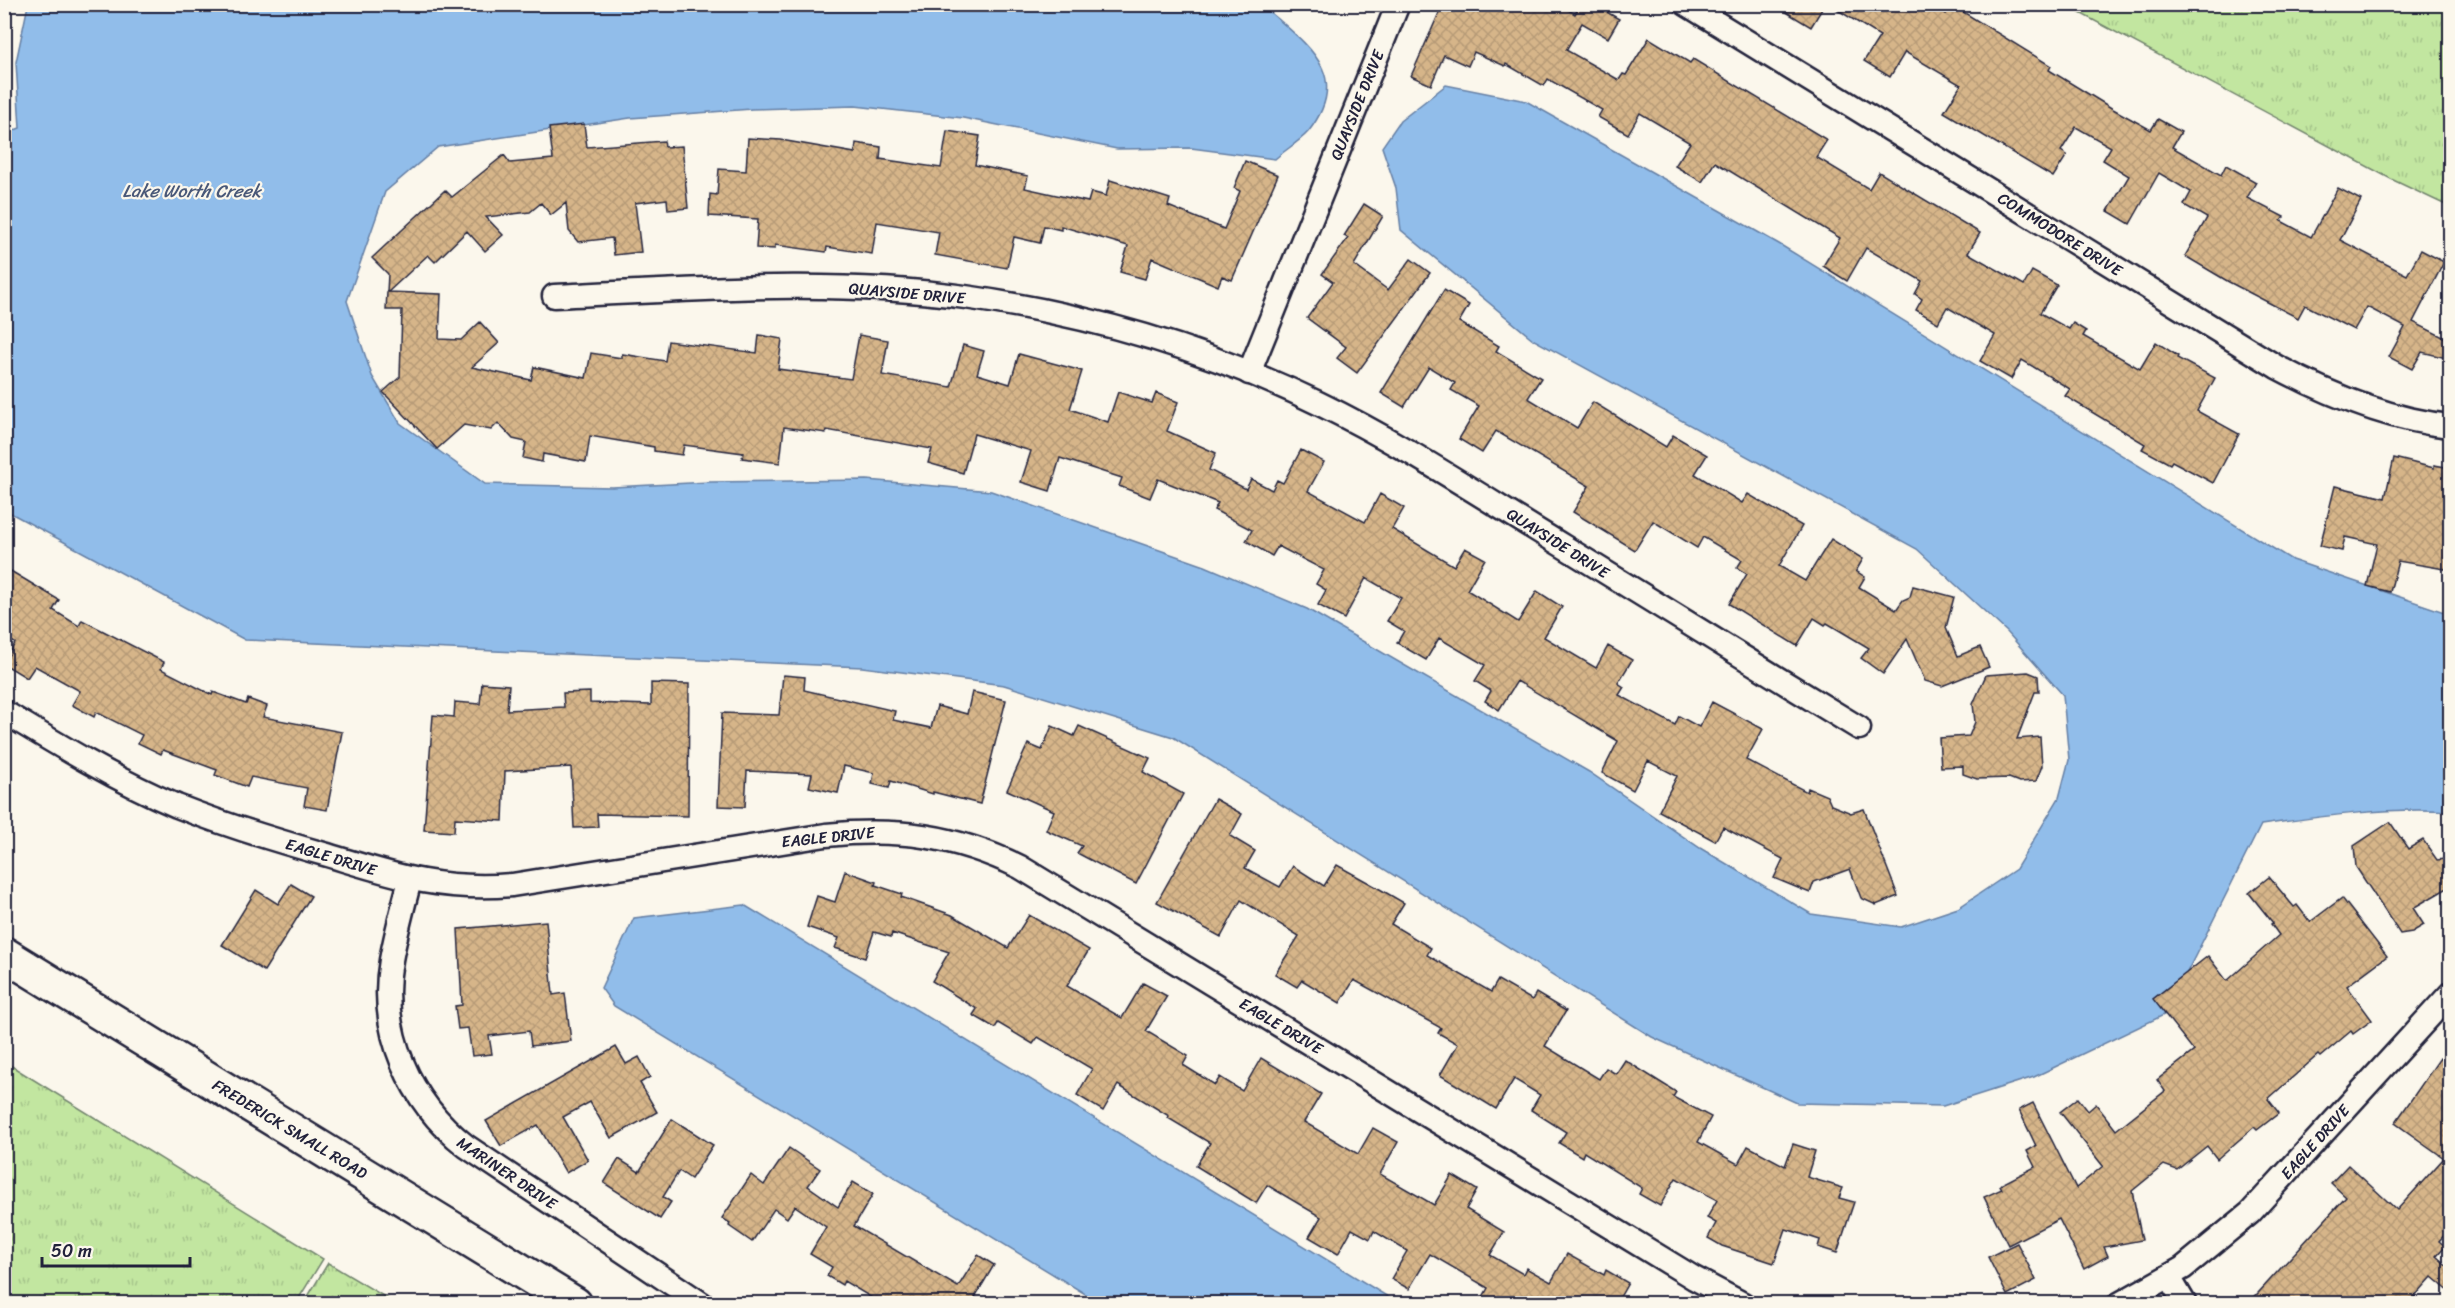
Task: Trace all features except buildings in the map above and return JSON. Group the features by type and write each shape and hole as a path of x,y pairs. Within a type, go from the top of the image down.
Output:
{"street":[{"name":"QUAYSIDE DRIVE","path":"1249,373 1398,4"},
{"name":"COMMODORE DRIVE","path":"1686,4 2277,367 2342,398 2392,414 2451,426"},
{"name":"QUAYSIDE DRIVE","path":"554,296 835,287 964,297 1037,309 1109,326 1180,347 1317,402 1399,446 1859,728"},
{"name":"EAGLE DRIVE","path":"4,712 119,778 176,805 235,828 410,880 441,886 476,888 512,885 826,835 869,831 940,837 967,845 1020,867 1694,1278 1743,1304"},
{"name":"MARINER DRIVE","path":"410,880 391,962 388,991 390,1021 397,1050 416,1091 433,1115 466,1146 702,1304"},
{"name":"FREDERICK SMALL ROAD","path":"4,954 575,1304"},
{"name":"EAGLE DRIVE","path":"2119,1304 2169,1277 2225,1237 2250,1213 2451,994"},
{"path":"2169,1277 2185,1304"}],"green space":[{"path":"2065,5 2450,5 2450,207 2391,179"},
{"path":"5,1062 323,1259 296,1303 5,1303"},
{"path":"328,1263 395,1303 304,1303"}],"water":[{"name":"Lake Worth Creek","path":"28,5 1262,5 1307,46 1325,76 1327,93 1321,111 1308,132 1275,159 1191,148 1117,149 963,118 855,106 752,109 630,118 438,147 385,192 347,301 372,376 400,423 485,484 612,487 710,482 867,480 991,491 1205,566 1307,609 1589,772 1700,848 1811,914 1901,927 1958,908 2016,869 2059,798 2069,760 2063,695 2007,632 1917,549 1534,340 1401,230 1396,188 1382,147 1400,121 1446,85 1526,101 1779,244 2292,560 2450,614 2450,811 2379,811 2261,825 2166,1014 2034,1077 1943,1106 1797,1103 1652,1037 1173,737 1004,685 862,667 245,640 5,510 4,134 20,128 16,62"},
{"path":"744,905 1398,1303 1100,1303 614,1006 601,988 634,918"}]}
